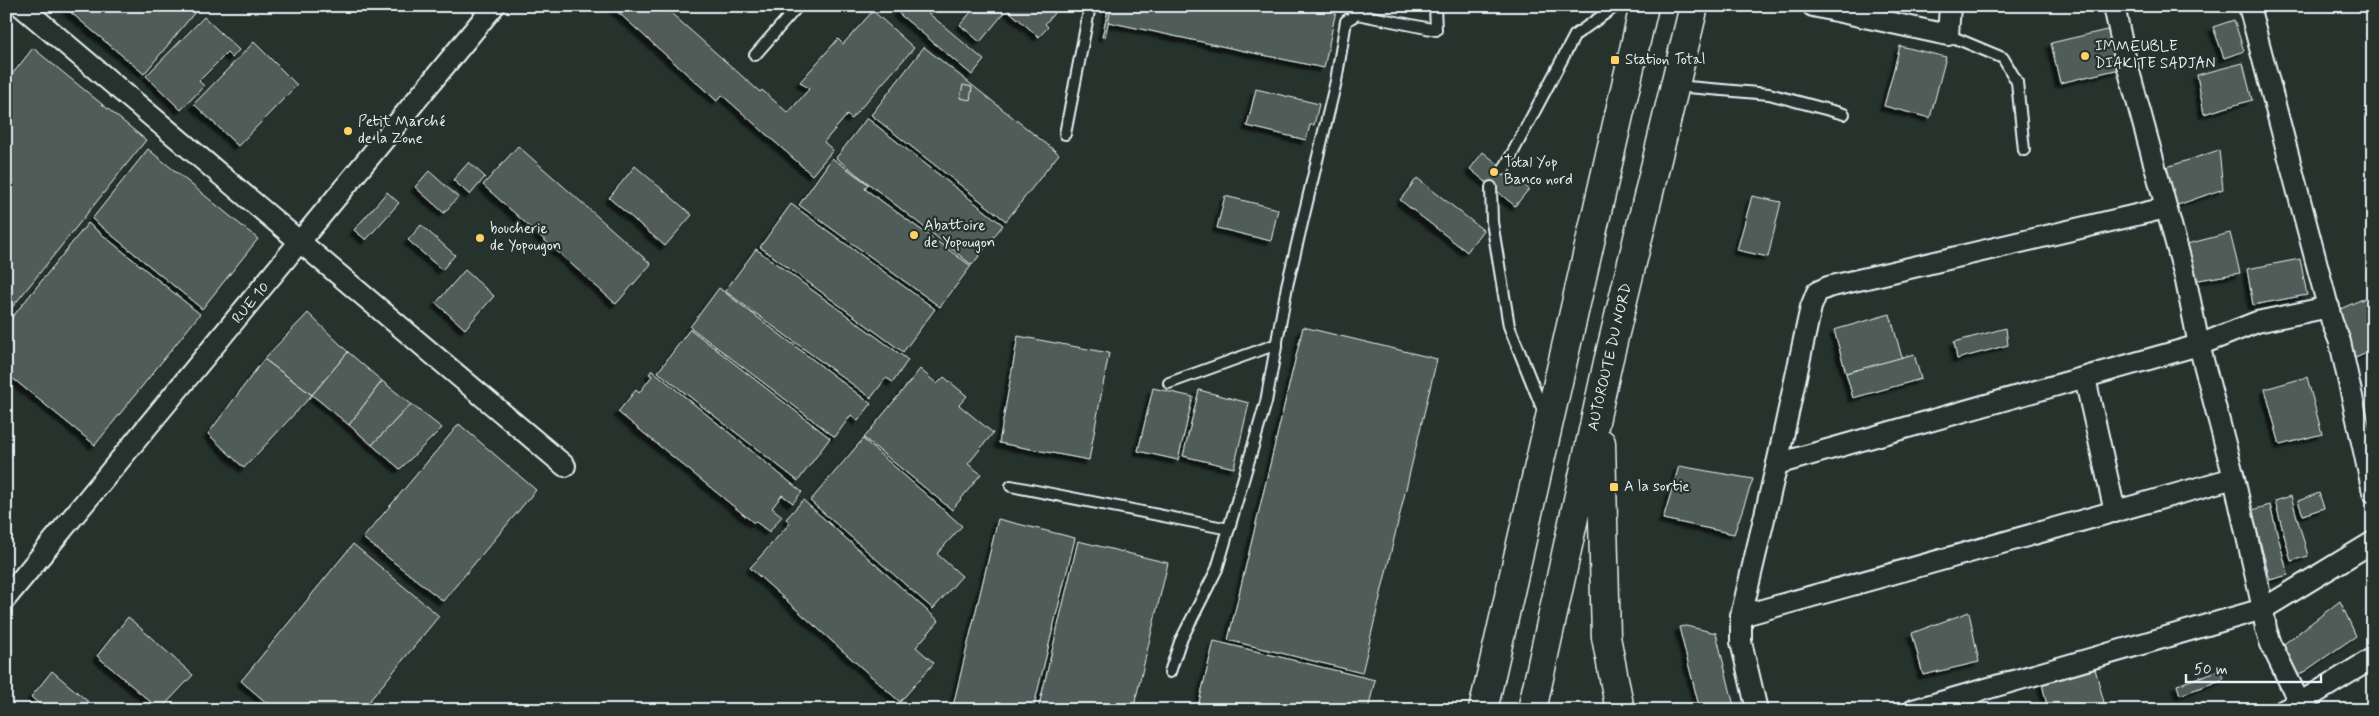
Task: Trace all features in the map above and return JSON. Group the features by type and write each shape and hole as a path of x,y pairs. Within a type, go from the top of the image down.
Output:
{"highway":[{"path":"1484,710 1644,6"},
{"name":"AUTOROUTE DU NORD","path":"1532,710 1608,362 1694,6"},
{"path":"1608,362 1601,424 1604,587 1606,637 1620,710"}],"street":[{"path":"21,6 565,466"},
{"name":"RUE 10","path":"6,598 494,6"},
{"path":"1813,6 1948,35 1950,6"},
{"path":"2114,6 2125,57 2185,276 2199,344 2234,478 2266,629 2296,707 2373,658"},
{"path":"2250,6 2328,307 2340,342 2373,492"},
{"path":"1757,710 1741,642 1741,616 1777,464 1811,307 1817,292 1828,287 2166,208"},
{"path":"1777,464 2085,378 2199,344 2257,322 2328,307"},
{"path":"2085,378 2115,512"},
{"path":"1741,616 2234,478"},
{"path":"1913,710 2263,609 2373,542"}],"lane":[{"path":"755,55 798,6"},
{"path":"1065,134 1090,6"},
{"path":"1170,672 1180,642 1217,569 1266,402 1287,286 1336,81 1346,21 1358,14 1436,30 1435,6"},
{"path":"1504,168 1575,35 1616,6"},
{"path":"1948,35 2003,58 2017,82 2024,150"},
{"path":"1675,86 1769,94 1844,114"},
{"path":"1491,187 1492,222 1508,326 1549,426"},
{"path":"1169,383 1276,344"},
{"path":"1011,486 1229,529"}],"building":[{"path":"63,6 200,6 144,74"},
{"path":"611,6 663,6 760,92 762,90 788,113 809,89 800,82 838,39 843,44 873,11 914,48 851,119 847,115 824,142 833,150 812,175 722,95 717,101"},
{"path":"902,6 920,6 984,60 972,75 897,12"},
{"path":"976,6 995,6 1004,13 980,42 960,25"},
{"path":"1003,6 1060,6 1045,24 1048,27 1039,37"},
{"path":"1109,6 1112,6 1105,37 1102,37"},
{"path":"1112,6 1337,6 1324,68 1108,22"},
{"path":"204,17 239,50 232,58 227,53 199,81 204,86 181,110 146,76"},
{"path":"2234,20 2244,51 2224,58 2213,27"},
{"name":"IMMEUBLE DIAKITE SADJAN","path":"2111,29 2120,69 2060,83 2051,43"},
{"path":"254,42 297,85 238,146 194,104"},
{"path":"1900,46 1946,57 1930,118 1884,106"},
{"path":"924,47 1059,154 1006,221 871,115"},
{"path":"33,48 146,140 6,315 6,82"},
{"path":"2243,63 2252,100 2204,114 2197,75"},
{"path":"963,85 972,87 970,100 960,98"},
{"path":"1256,89 1319,104 1314,125 1310,125 1306,140 1247,126"},
{"path":"867,118 1003,225 972,265 836,158"},
{"path":"518,146 651,264 616,304 483,185"},
{"path":"148,149 258,239 202,309 92,219"},
{"path":"2219,150 2223,189 2175,206 2164,168"},
{"path":"1483,152 1529,189 1515,206 1470,169"},
{"path":"832,158 868,184 865,189 971,266 940,307 799,205"},
{"path":"469,162 485,177 470,195 453,180"},
{"path":"635,166 692,215 665,246 609,198"},
{"path":"429,171 458,197 444,213 415,187"},
{"path":"1417,178 1483,230 1467,252 1400,200"},
{"path":"387,192 399,203 366,240 354,230"},
{"path":"1225,196 1278,209 1271,241 1217,228"},
{"path":"1752,196 1781,202 1768,257 1737,250"},
{"path":"791,204 935,309 903,352 760,247"},
{"path":"88,223 200,314 95,445 6,373 6,325"},
{"path":"421,225 455,255 442,270 408,240"},
{"path":"2230,233 2240,273 2193,281 2187,244"},
{"path":"756,249 908,360 893,382 886,378 871,398 725,291"},
{"path":"2300,259 2307,295 2253,305 2247,269"},
{"path":"465,270 494,296 465,329 436,303"},
{"path":"719,288 871,404 858,421 851,415 835,437 690,327"},
{"path":"2372,295 2373,350 2349,361 2338,310"},
{"path":"308,313 348,352 312,395 264,359"},
{"path":"1890,314 1902,358 1846,373 1834,330"},
{"path":"1303,327 1437,359 1362,673 1228,640"},
{"path":"2006,328 2008,345 1957,359 1954,342"},
{"path":"690,329 830,438 798,481 658,372"},
{"path":"1018,336 1109,353 1089,460 999,443"},
{"path":"348,352 382,381 349,425 312,395"},
{"path":"1914,354 1921,379 1853,398 1846,373"},
{"path":"264,359 312,395 244,468 208,434"},
{"path":"920,369 937,384 944,377 967,396 959,405 993,433 968,464 981,474 952,510 864,438"},
{"path":"652,370 802,492 793,503 782,495 772,508 782,516 769,532 755,521 754,523 618,412 636,390 639,393 652,376 649,374"},
{"path":"2307,377 2322,434 2280,445 2265,389"},
{"path":"382,381 411,404 372,445 349,425"},
{"path":"1153,388 1193,397 1178,460 1138,451"},
{"path":"1199,390 1249,403 1234,468 1183,456"},
{"path":"411,404 442,428 400,469 372,445"},
{"path":"459,424 536,490 443,601 363,538"},
{"path":"863,439 962,526 937,554 962,576 933,609 810,501"},
{"path":"1679,466 1753,479 1734,534 1663,519"},
{"path":"2319,493 2324,508 2303,515 2298,501"},
{"path":"2291,496 2308,556 2291,561 2275,501"},
{"path":"803,500 939,621 916,647 934,663 900,702 750,568 790,523 786,519"},
{"path":"2270,505 2288,575 2270,580 2252,510"},
{"path":"998,519 1075,538 1033,710 952,710"},
{"path":"1078,541 1168,563 1133,710 1038,710"},
{"path":"353,544 439,616 362,710 275,710 241,681"},
{"path":"2340,601 2356,636 2295,678 2280,647"},
{"path":"1969,612 1979,662 1923,675 1912,633"},
{"path":"128,617 193,675 160,710 97,656"},
{"path":"1686,626 1716,633 1735,710 1700,710 1679,627"},
{"path":"1214,641 1375,680 1368,710 1197,710"},
{"path":"2094,665 2106,710 2048,710 2041,679"},
{"path":"2220,670 2224,679 2180,695 2177,685"},
{"path":"52,671 98,710 47,710 31,697"}],"place":[{"name":"IMMEUBLE DIAKITE SADJAN","path":"2085,56"},
{"name":"Station Total","path":"1615,60"},
{"name":"Petit Marché de la Zone","path":"348,131"},
{"name":"Total Yop Banco nord","path":"1494,172"},
{"name":"Abattoire de Yopougon","path":"914,235"},
{"name":"boucherie de Yopougon","path":"480,238"},
{"name":"A la sortie","path":"1614,487"}]}
